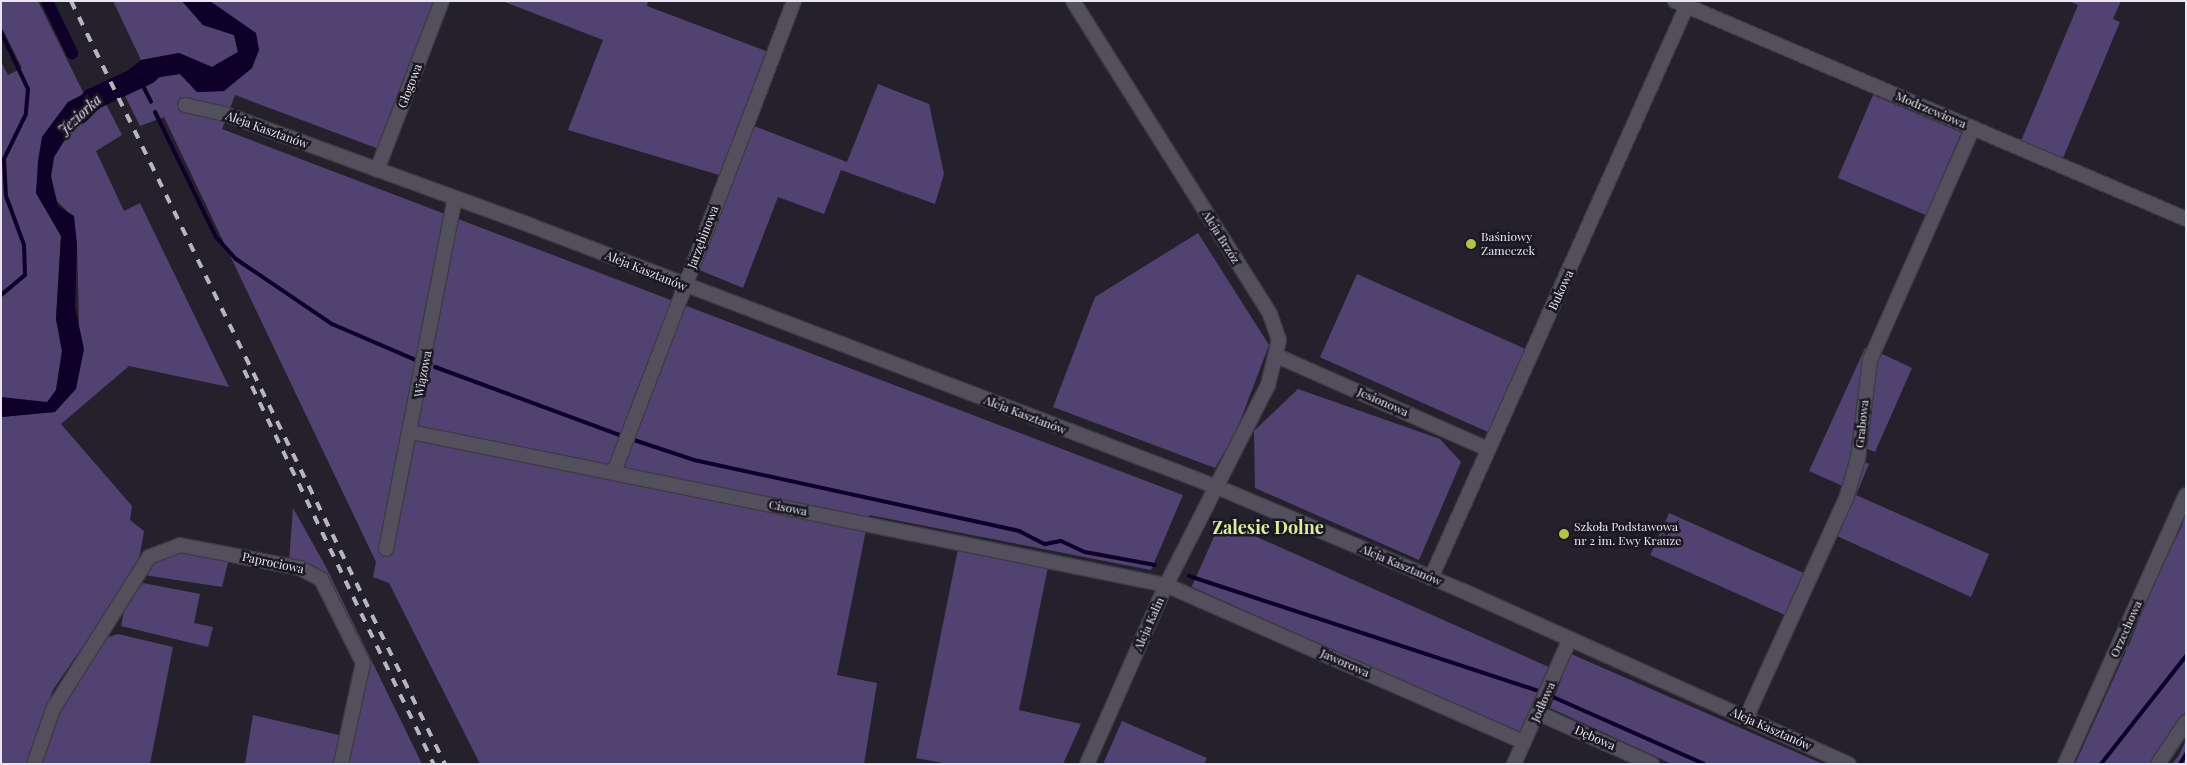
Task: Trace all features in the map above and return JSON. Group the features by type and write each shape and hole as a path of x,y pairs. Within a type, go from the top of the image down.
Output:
{"street":[{"name":"Głogowa","path":"378,170 442,1"},
{"name":"Jarzębinowa","path":"614,472 794,1"},
{"name":"Aleja Brzóz","path":"1073,1 1270,314 1278,340 1277,356 1216,487"},
{"name":"Modrzewiowa","path":"1684,3 2186,219"},
{"name":"Bukowa","path":"1431,578 1684,3"},
{"name":"Aleja Kasztanów","path":"185,105 225,114 455,198 1216,487 1431,578 1849,764"},
{"name":"Grabowa","path":"1746,718 1846,500 1858,458 1870,360 1973,128"},
{"name":"Wiązowa","path":"386,549 455,198"},
{"name":"Jesionowa","path":"1277,356 1488,449"},
{"name":"Cisowa","path":"410,432 1166,585"},
{"name":"Aleja Kalin","path":"1087,764 1166,585 1216,487"},
{"name":"Orzechowa","path":"2065,764 2186,495"},
{"name":"Paprociowa","path":"34,764 53,709 148,557 180,545 314,572 362,658 362,672 341,764"},
{"name":"Jaworowa","path":"1166,585 1524,742"},
{"name":"Jodłowa","path":"1514,764 1570,639"},
{"name":"Dębowa","path":"1538,713 1652,764"},
{"path":"2158,764 2186,722"}],"shaded area":[{"path":"1,1 38,1 84,94 68,102 42,137 36,193 61,236 56,319 62,351 56,390 48,402 34,403 1,397 1,62 8,75 22,68 1,26"},
{"path":"113,1 182,1 203,25 234,35 238,52 212,67 179,53 141,60"},
{"path":"210,1 435,1 379,149 235,95 222,129 1183,495 1151,570 869,515 837,675 877,683 864,764 480,764 389,583 373,577 376,562 164,117 140,126 124,94 160,77 180,74 197,92 224,91 234,82 259,50"},
{"path":"502,1 648,1 647,6 766,51 719,175 568,130 603,40"},
{"path":"2068,1 2121,1 2113,19 2120,22 2063,158 2021,141 2078,5"},
{"path":"878,84 929,104 944,174 935,204 841,170 824,214 778,197 743,288 697,269 754,126 847,162"},
{"path":"1873,95 1961,133 1926,215 1838,178"},
{"path":"106,104 122,135 96,151 124,211 140,203 229,387 129,366 61,424 132,506 130,520 144,531 140,554 132,574 53,690 27,764 1,764 1,417 55,412 79,323 77,244 66,210 52,196 51,176 54,157 74,125"},
{"path":"1198,233 1269,345 1236,432 1215,468 1053,407 1095,297"},
{"path":"1357,274 1525,349 1488,432 1320,357"},
{"path":"1865,348 1869,350 1845,487 1809,471"},
{"path":"1878,352 1912,368 1875,452 1863,447"},
{"path":"1298,389 1440,439 1461,462 1419,560 1255,488 1254,431"},
{"path":"1861,460 1869,464 1856,495 1989,554 1971,597 1837,536 1855,495"},
{"path":"293,508 326,567 422,764 346,764 367,670 336,597 289,562"},
{"path":"2186,509 2186,711 2149,764 2075,764 2126,651 2123,648 2129,645 2151,588 2182,526"},
{"path":"1669,513 1803,573 1785,615 1650,555"},
{"path":"1221,521 1549,667 1520,733 1192,587"},
{"path":"958,549 1048,567 1019,710 1081,724 1063,764 948,764 916,758"},
{"path":"192,551 229,559 222,587 144,575 150,562 170,552"},
{"path":"143,583 200,594 194,623 213,627 208,647 121,626 125,606"},
{"path":"118,634 173,647 150,764 40,764 61,701 105,638"},
{"path":"1571,654 1823,764 1672,764 1550,708"},
{"path":"253,715 343,736 337,764 245,764"},
{"path":"1122,721 1207,758 1204,764 1103,764"},
{"path":"2186,740 2186,764 2172,764 2179,755"}],"water":[{"path":"182,1 210,1 256,33 259,50 252,68 224,91 197,92 180,74 160,77 124,94 117,79 141,60 179,53 212,67 238,52 234,35 203,25"},
{"path":"98,87 106,104 74,125 54,157 51,176 58,206 74,216 77,244 75,307 84,349 76,389 55,412 1,417 1,397 47,402 56,390 62,351 56,319 61,236 36,193 38,161 42,137 68,102"}],"waterway":[{"path":"47,1 72,53"},
{"path":"1,32 28,89 26,114 4,159 6,196 24,245 25,275 1,295"},
{"name":"Jeziorka","path":"79,113 93,99 148,73"},
{"path":"141,82 151,102"},
{"path":"155,112 216,237 236,259 332,324 418,361"},
{"path":"435,367 620,435"},
{"path":"634,440 694,460 1019,531 1045,544 1061,541 1085,552 1155,565"},
{"path":"1189,576 1539,691"},
{"path":"2101,764 2186,656"},
{"path":"1553,697 1704,764"},
{"path":"2180,764 2186,754"}],"railway":[{"path":"71,1 445,764"},
{"path":"244,370 434,764"}],"place":[{"name":"Baśniowy Zameczek","path":"1471,244"},
{"name":"Szkoła Podstawowa nr 2 im. Ewy Krauze","path":"1564,534"}],"district":[{"name":"Zalesie Dolne","path":"1268,527"}]}
